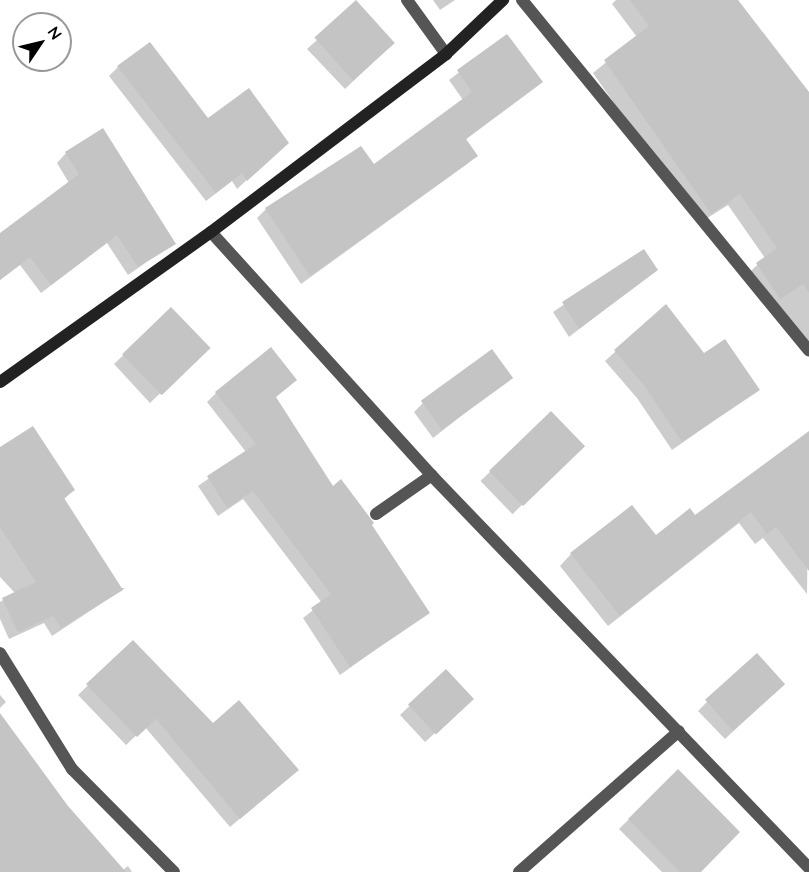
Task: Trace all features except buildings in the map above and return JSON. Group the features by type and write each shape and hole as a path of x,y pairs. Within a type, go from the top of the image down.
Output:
{"street":[{"path":"407,0 446,54"},
{"path":"0,382 211,232 446,54 503,0"},
{"path":"522,0 809,351"},
{"path":"211,232 432,474 809,868"},
{"path":"376,514 432,474"},
{"path":"0,653 72,769 174,872"},
{"path":"519,872 679,731"}]}
